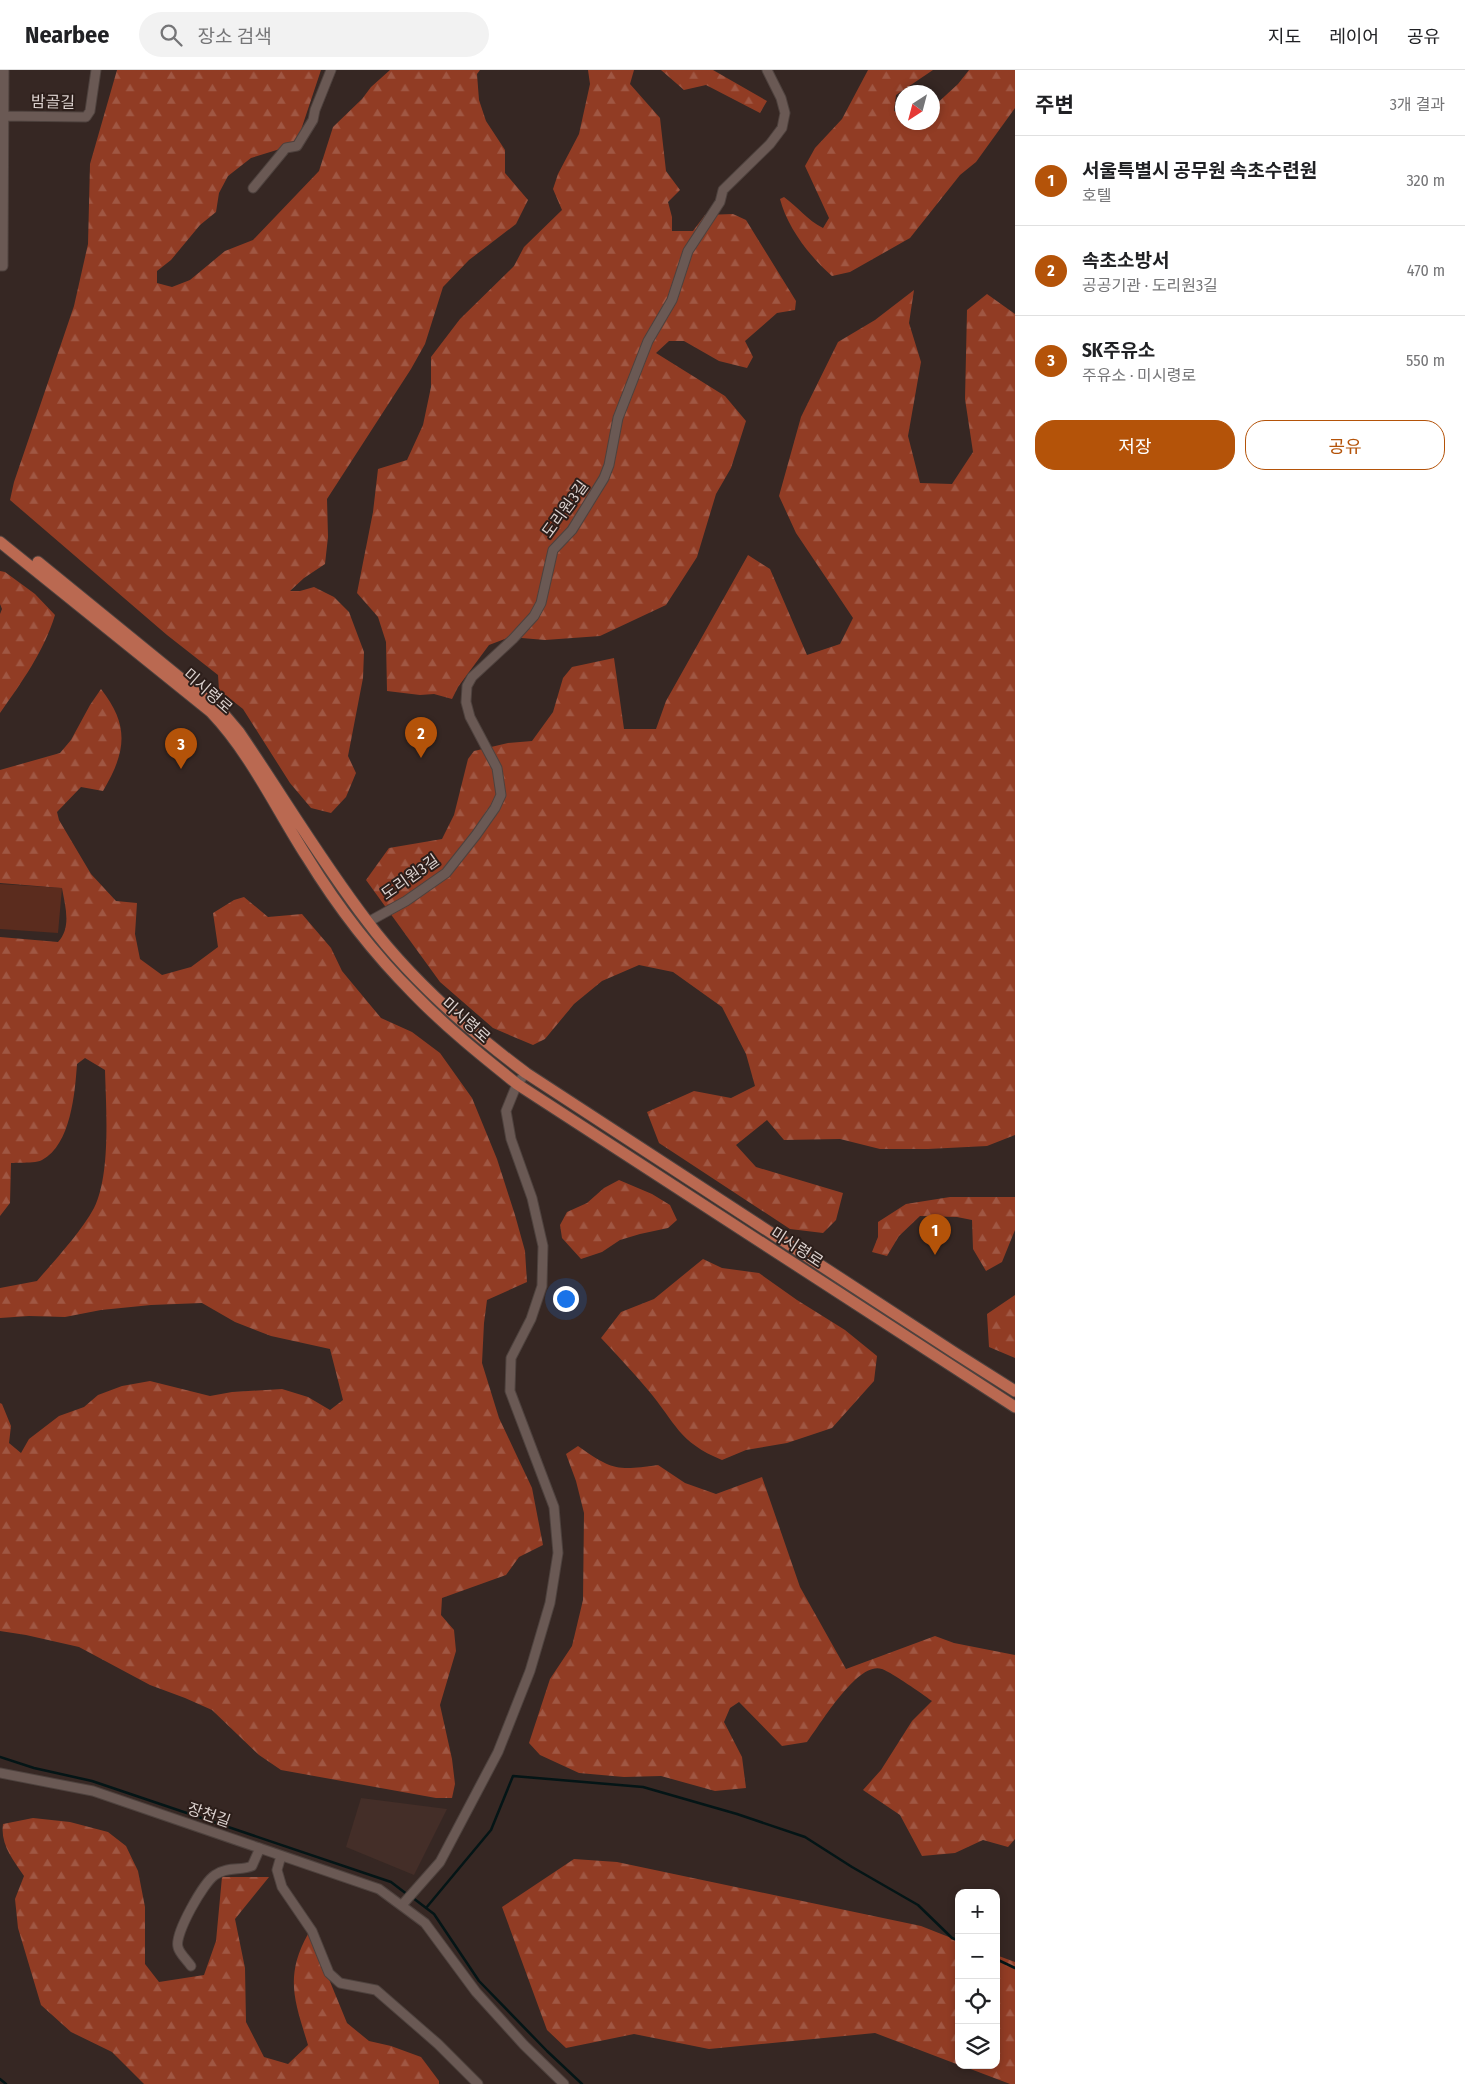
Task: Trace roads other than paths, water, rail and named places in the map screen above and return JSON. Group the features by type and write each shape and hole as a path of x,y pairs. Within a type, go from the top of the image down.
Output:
{"main road":[{"name":"미시령로","path":"0,533 222,712 240,732 368,922 416,979 500,1054 526,1073 938,1343 1015,1391"},
{"name":"미시령로","path":"0,542 211,712 224,726 244,754 306,857 335,898 385,963 446,1025 517,1084 1015,1407"}],"street":[{"path":"0,266 3,266 2,116 4,70"},
{"name":"밤골길","path":"2,116 86,118 90,111 96,70"},
{"path":"253,188 286,148 298,146 313,120 315,110 331,70"},
{"name":"도리원3길","path":"368,922 406,901 446,872 476,836 495,808 501,795 497,768 470,717 466,702 467,686 472,677 534,616 541,603 553,550 572,530 604,478 609,465 618,418 648,341 672,300 688,251 720,202 723,190 770,144 782,128 785,113 781,98 767,70"},
{"path":"404,1903 440,1862 498,1752 532,1662 550,1603 558,1553 554,1507 510,1391 512,1358 531,1319 542,1286 543,1246 532,1198 511,1139 506,1111 517,1084 526,1073"},
{"name":"장천길","path":"0,1773 93,1791 379,1889 404,1903 425,1923 476,1992 524,2045 564,2084"},
{"path":"191,1966 178,1947 178,1938 189,1910 213,1876 227,1869 248,1868 252,1866 260,1848"},
{"path":"281,1856 277,1870 282,1887 312,1931 329,1973 340,1983 376,1990 438,2044 478,2084"}],"waterway":[{"path":"0,1757 34,1768 92,1781 391,1882 408,1895"},
{"path":"426,1908 491,1830 513,1776 643,1787 737,1814 805,1837 918,1905 955,1939"},
{"path":"413,1898 434,1914 479,1981 582,2084"},
{"path":"1000,1961 1015,1968"},
{"path":"0,2079 6,2084"}],"place":[{"name":"속초소방서","path":"421,758"},
{"name":"SK주유소","path":"181,769"},
{"name":"서울특별시 공무원 속초수련원","path":"935,1255"}]}
